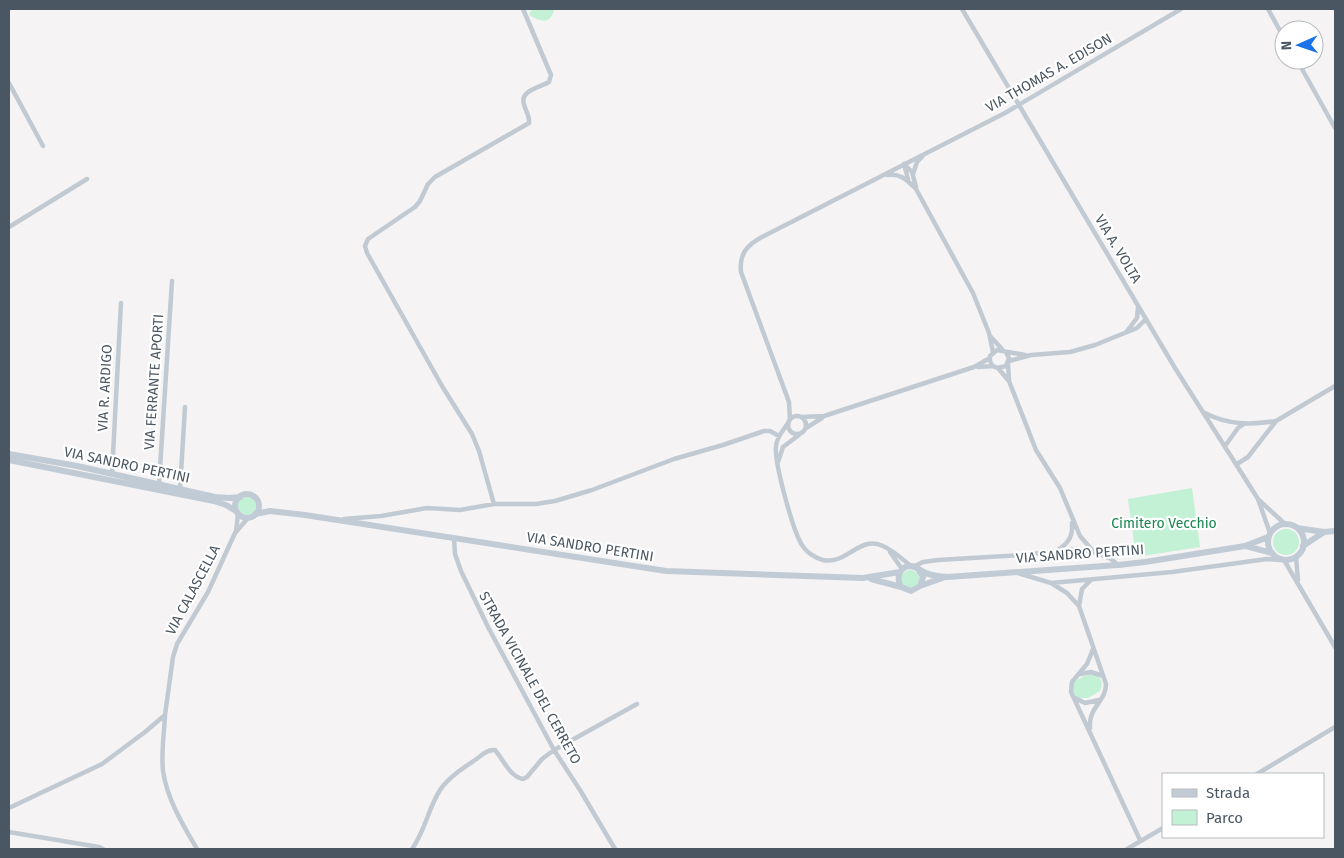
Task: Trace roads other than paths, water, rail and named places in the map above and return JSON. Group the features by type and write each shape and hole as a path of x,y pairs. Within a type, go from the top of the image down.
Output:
{"main road":[{"name":"VIA SANDRO PERTINI","path":"9,454 112,474 218,498 249,494 258,502 278,512"},
{"name":"VIA SANDRO PERTINI","path":"9,460 214,501 222,503 248,518 255,514 270,511 278,512 666,571 867,578 915,567 932,575 947,577 1145,562 1245,546 1269,535"},
{"path":"237,513 235,503 240,496"},
{"path":"255,514 258,502"},
{"path":"1324,532 1303,546 1296,557 1282,560 1272,553 1268,547 1269,535 1276,527 1285,524 1297,528 1324,532 1335,531"},
{"path":"1297,528 1303,536 1303,546"},
{"name":"VIA SANDRO PERTINI","path":"1245,546 1272,553"},
{"path":"915,567 922,577 920,586"},
{"path":"901,571 898,580 901,587"},
{"path":"867,578 910,591 947,577"}],"street":[{"path":"494,504 479,451 472,434 442,386 365,247 369,237 416,206 428,184 435,177 529,123 530,118 523,103 525,95 548,82 551,77 523,9"},
{"name":"VIA A. VOLTA","path":"962,9 1187,389 1258,499 1269,535"},
{"name":"VIA THOMAS A. EDISON","path":"789,402 742,275 743,254 749,245 1019,106 1181,9"},
{"path":"1268,9 1274,20"},
{"path":"1303,70 1335,128"},
{"path":"9,83 43,146"},
{"path":"913,175 917,162 927,152"},
{"path":"904,164 913,175 916,189"},
{"path":"904,164 908,180 916,189 967,282 989,334 992,352 990,358 993,366"},
{"path":"881,177 892,174 908,180"},
{"path":"9,226 87,179"},
{"name":"VIA FERRANTE APORTI","path":"159,484 172,281"},
{"name":"VIA R. ARDIGO","path":"112,474 121,303"},
{"path":"1127,332 1138,315 1138,305"},
{"path":"1133,323 1146,318"},
{"path":"998,368 1004,367 1008,362 1031,355 1070,352 1094,345 1137,328 1146,318"},
{"path":"1137,328 1148,329 1154,332"},
{"path":"989,334 1004,351 1008,362 1009,381 1036,450 1058,484 1080,536 1094,551"},
{"path":"992,352 997,350 1031,355"},
{"path":"990,358 974,367 824,416 812,418 796,416 789,421 779,436 776,449 778,468 797,534 802,545 807,552 821,559 832,561 843,558 857,547 866,544 876,544 886,547 915,567 923,562 938,560 1076,549 1094,551 1118,564"},
{"path":"974,367 993,366 998,368 1009,381"},
{"path":"1237,464 1248,457 1276,421 1335,386"},
{"path":"789,402 806,421 806,428"},
{"path":"789,402 791,432 799,435"},
{"path":"180,489 186,407"},
{"path":"1203,412 1244,424 1276,421"},
{"path":"778,468 782,449 804,432 806,428 824,416"},
{"path":"1225,446 1238,428 1244,424"},
{"path":"338,520 381,516 427,508 464,510 494,504 536,504 560,500 585,493 674,459 765,431 772,431 779,436"},
{"name":"VIA A. VOLTA","path":"1258,499 1285,524"},
{"name":"VIA CALASCELLA","path":"235,533 237,513"},
{"path":"1055,552 1066,544 1071,537 1070,514"},
{"name":"VIA CALASCELLA","path":"197,849 175,809 165,780 163,760 165,715 176,646 208,592 235,533 248,518"},
{"name":"STRADA VICINALE DEL CERRETO","path":"454,539 456,557 467,585 554,750 615,849"},
{"path":"886,547 901,571"},
{"path":"1296,557 1298,584"},
{"path":"1051,583 1172,572 1266,559 1282,560 1335,647"},
{"path":"1007,572 1018,573 1051,583 1068,593 1079,606 1106,684 1106,692 1090,715 1092,736"},
{"path":"1079,606 1082,589 1091,580"},
{"path":"1093,649 1087,664 1071,684 1072,695 1140,840"},
{"path":"1078,675 1091,672 1103,676"},
{"path":"1072,695 1082,703 1091,703 1099,700"},
{"path":"412,849 423,831 442,787 488,750 495,750 509,769 523,779 554,750 637,704"},
{"path":"9,808 102,764 165,715"},
{"path":"1259,773 1335,727"},
{"path":"1127,849 1162,829"},
{"path":"9,832 103,849"}],"park label":[{"name":"Cimitero Vecchio","path":"1164,523"}]}
